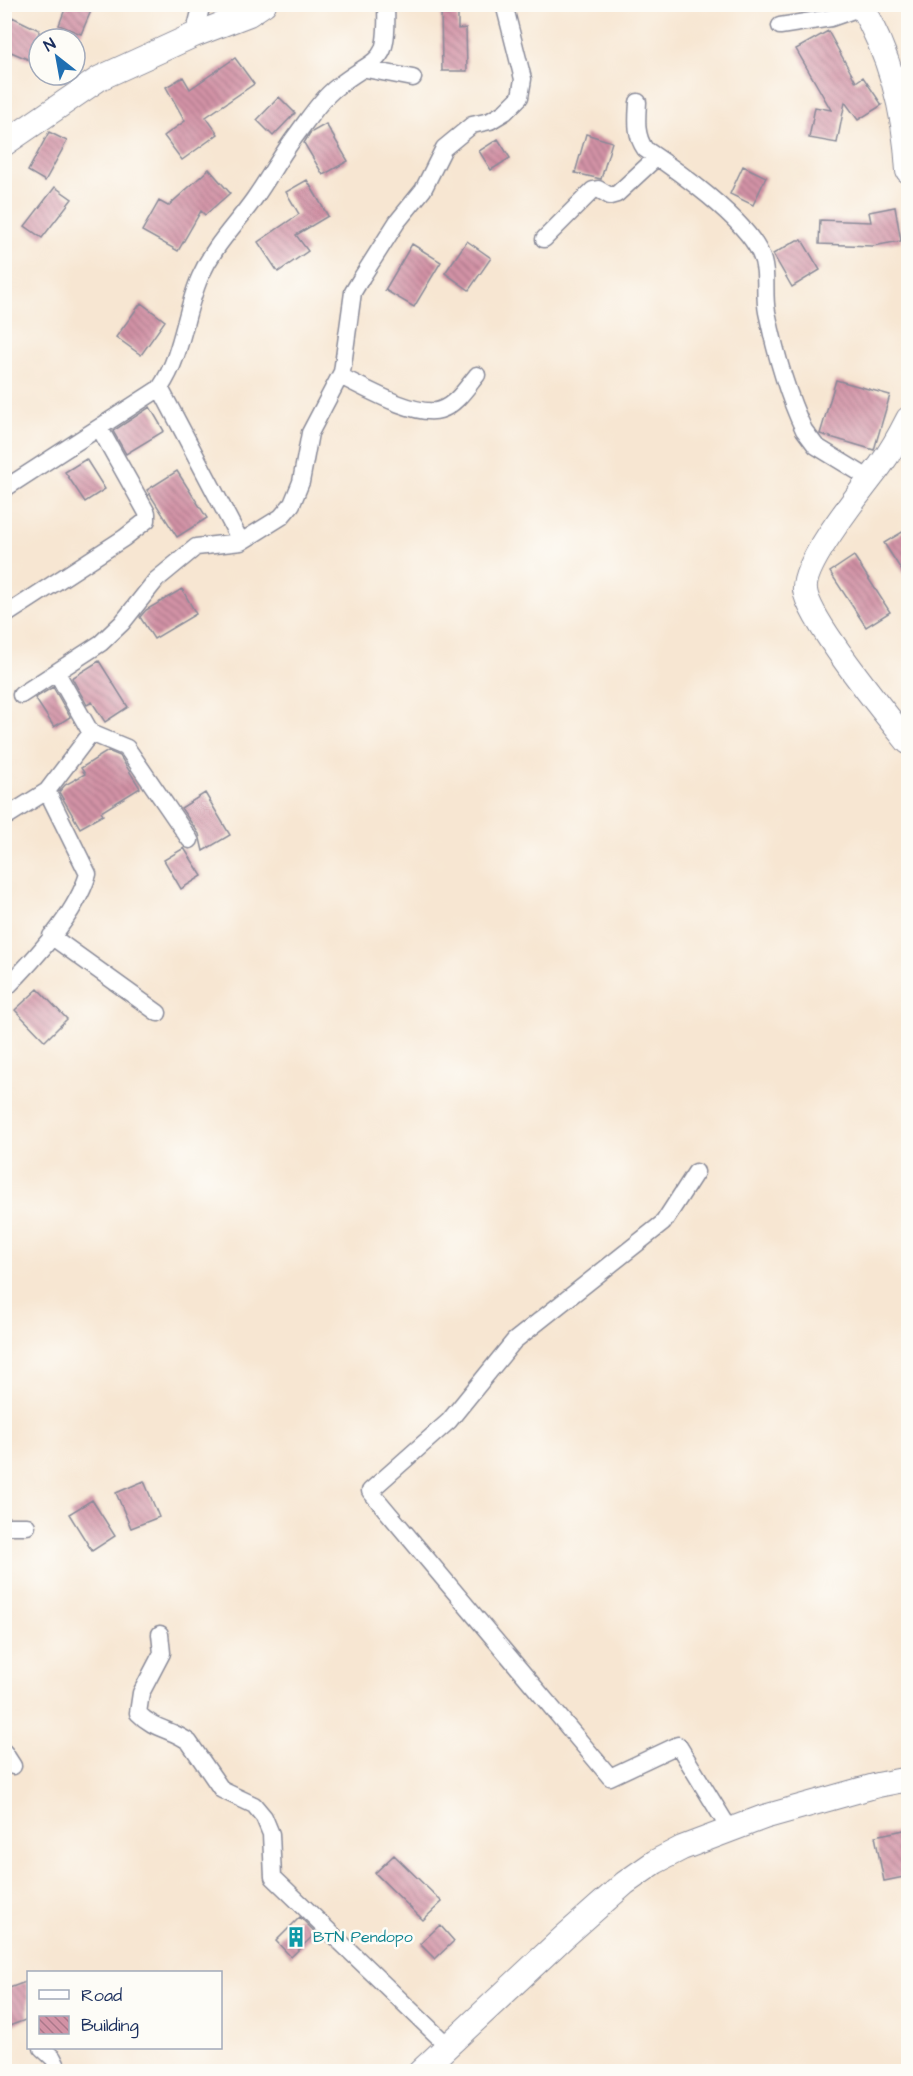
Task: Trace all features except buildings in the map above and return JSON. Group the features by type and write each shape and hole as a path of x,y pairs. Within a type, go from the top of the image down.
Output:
{"street":[{"path":"194,35 202,4"},
{"path":"4,144 100,78 194,35 249,15 264,4"},
{"path":"4,489 100,429 160,388 172,367 199,279 212,253 225,233 253,201 297,134 327,97 338,86 376,63 385,43 386,4"},
{"path":"21,695 101,643 122,623 156,580 183,556 196,547 241,543 281,517 291,504 301,482 310,433 340,376 353,292 397,222 423,190 438,156 451,140 472,126 500,116 520,97 523,79 504,4"},
{"path":"780,26 831,18 861,6 880,41 888,65 903,126 909,171"},
{"path":"366,69 413,78"},
{"path":"638,102 637,126 640,142 709,196 755,244 764,263 767,312 804,430 816,446 870,479"},
{"path":"544,239 593,190 598,189 610,196 617,194 657,157"},
{"path":"340,376 399,403 428,411 439,411 451,405 477,375"},
{"path":"160,388 241,543"},
{"path":"909,419 810,565 805,591 810,605 840,651 909,742"},
{"path":"4,616 124,538 147,520 147,513 100,429"},
{"path":"57,673 91,733 127,748 190,840"},
{"path":"4,818 47,791 91,733"},
{"path":"4,990 32,962 51,936 70,909 88,874 47,791"},
{"path":"51,936 158,1013"},
{"path":"696,1172 663,1223 514,1341 449,1421 370,1491 610,1777 678,1745 730,1830"},
{"path":"4,1526 27,1526"},
{"path":"160,1634 162,1653 141,1693 138,1713 159,1729 182,1736 189,1742 222,1790 254,1805 264,1817 271,1834 273,1877 448,2046"},
{"path":"420,2072 626,1883 655,1862 730,1830 811,1803 909,1779"},
{"path":"43,2049 53,2058 60,2072"}],"place":[{"name":"BTN Pendopo","path":"296,1937"}]}
